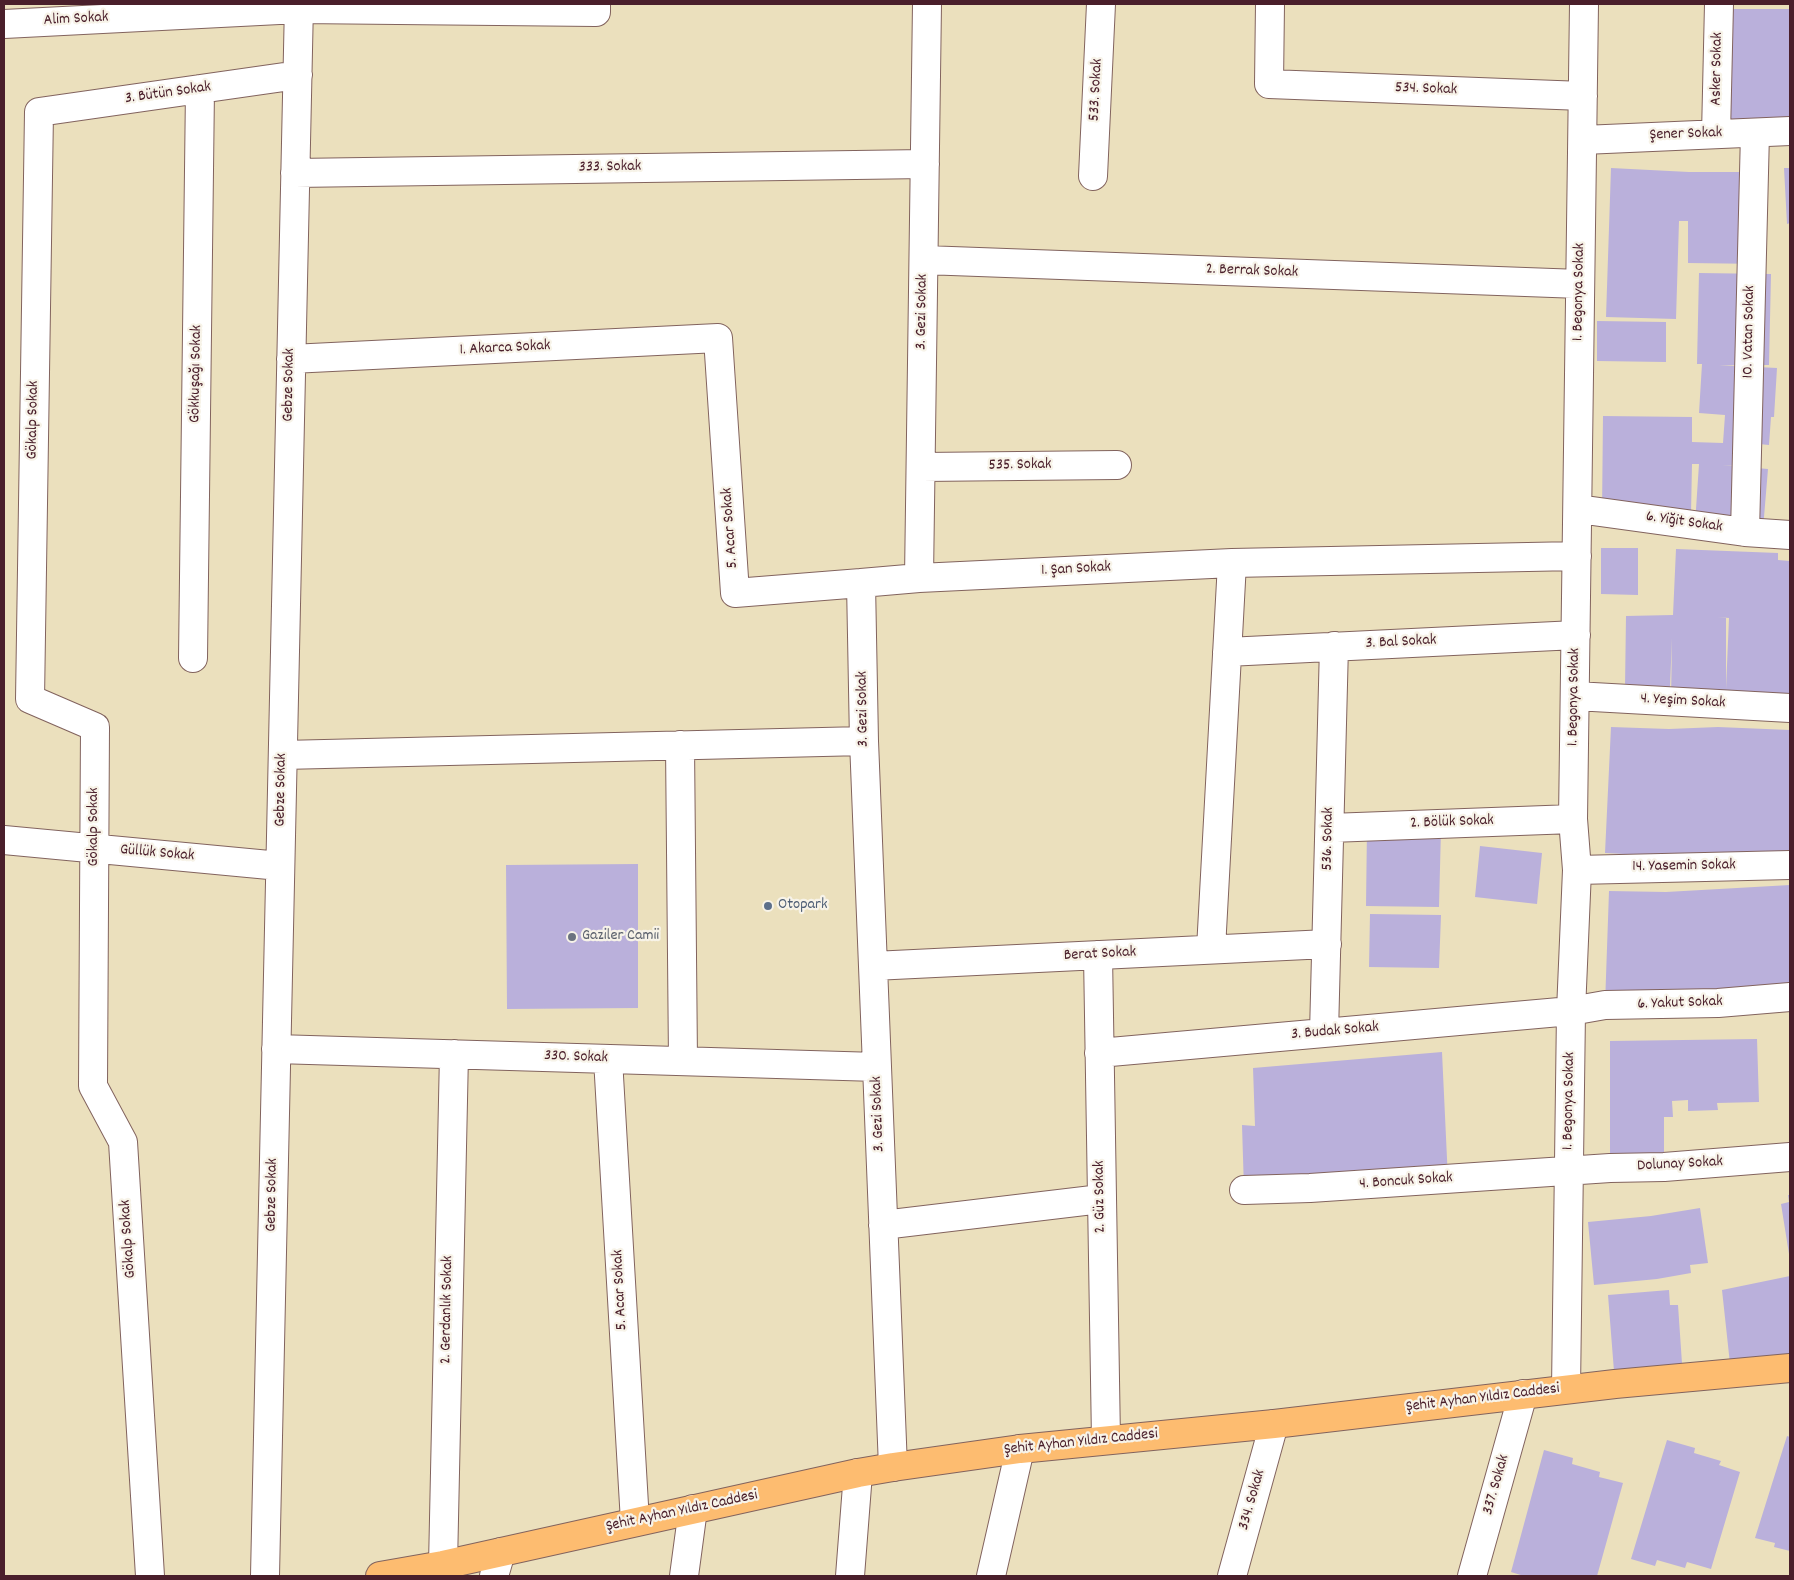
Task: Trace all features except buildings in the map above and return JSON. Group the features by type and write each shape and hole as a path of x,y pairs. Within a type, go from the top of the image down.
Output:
{"main road":[{"name":"Şehit Ayhan Yıldız Caddesi","path":"380,1576 443,1565 497,1564 635,1522 893,1467 1020,1449 1274,1424 1566,1389 1790,1368"}],"street":[{"name":"Alim Sokak","path":"4,24 299,6 596,12 596,4"},
{"name":"3. Gezi Sokak","path":"919,578 927,4"},
{"name":"533. Sokak","path":"1093,176 1101,4"},
{"name":"534. Sokak","path":"1270,4 1269,84 1583,96"},
{"name":"1. Begonya Sokak","path":"1566,1389 1571,1011 1577,870 1573,818 1584,4"},
{"name":"Asker Sokak","path":"1716,134 1718,4"},
{"name":"Gebze Sokak","path":"265,1576 299,6"},
{"name":"3. Bütün Sokak","path":"39,112 298,76"},
{"name":"Gökkuşağı Sokak","path":"194,658 200,89"},
{"name":"Gökalp Sokak","path":"39,112 30,700 95,727 93,1086 123,1142 150,1576"},
{"name":"Şener Sokak","path":"1583,140 1790,131"},
{"name":"10. Vatan Sokak","path":"1745,532 1754,132"},
{"name":"333. Sokak","path":"295,173 925,164"},
{"name":"2. Berrak Sokak","path":"924,260 1580,284"},
{"name":"1. Akarca Sokak","path":"291,359 718,338"},
{"name":"5. Acar Sokak","path":"718,338 735,593 861,583"},
{"name":"535. Sokak","path":"922,467 1117,465"},
{"name":"6. Yiğit Sokak","path":"1578,509 1745,532 1790,535"},
{"name":"1. Şan Sokak","path":"919,578 1232,563 1577,556"},
{"path":"1211,949 1232,563"},
{"path":"861,583 919,578"},
{"name":"3. Gezi Sokak","path":"861,583 864,741 893,1467"},
{"name":"3. Bal Sokak","path":"1227,652 1576,635"},
{"name":"536. Sokak","path":"1324,1033 1334,646"},
{"name":"4. Yeşim Sokak","path":"1575,696 1790,708"},
{"path":"283,754 864,741"},
{"path":"680,745 684,1061"},
{"name":"2. Bölük Sokak","path":"1330,828 1573,818"},
{"name":"Güllük Sokak","path":"4,840 280,866"},
{"name":"14. Yasemin Sokak","path":"1577,870 1790,865"},
{"name":"Berat Sokak","path":"873,966 1327,944"},
{"name":"2. Güz Sokak","path":"1098,955 1106,1440"},
{"name":"6. Yakut Sokak","path":"1571,1011 1606,1005 1718,1003 1790,997"},
{"name":"3. Budak Sokak","path":"1099,1054 1571,1011"},
{"name":"330. Sokak","path":"276,1049 877,1067"},
{"name":"2. Gerdanlık Sokak","path":"443,1565 454,1054"},
{"name":"5. Acar Sokak","path":"608,1059 635,1522"},
{"name":"Dolunay Sokak","path":"1569,1172 1610,1168 1664,1168 1790,1157"},
{"name":"4. Boncuk Sokak","path":"1244,1190 1310,1188 1569,1172"},
{"path":"883,1225 1102,1199"},
{"name":"337. Sokak","path":"1472,1576 1523,1394"},
{"name":"334. Sokak","path":"1232,1576 1274,1424"},
{"path":"991,1576 1020,1449"},
{"path":"850,1576 858,1473"},
{"path":"684,1576 693,1509"}],"place":[{"name":"Otopark","path":"768,906"},
{"name":"Gaziler Camii","path":"572,937"}]}
